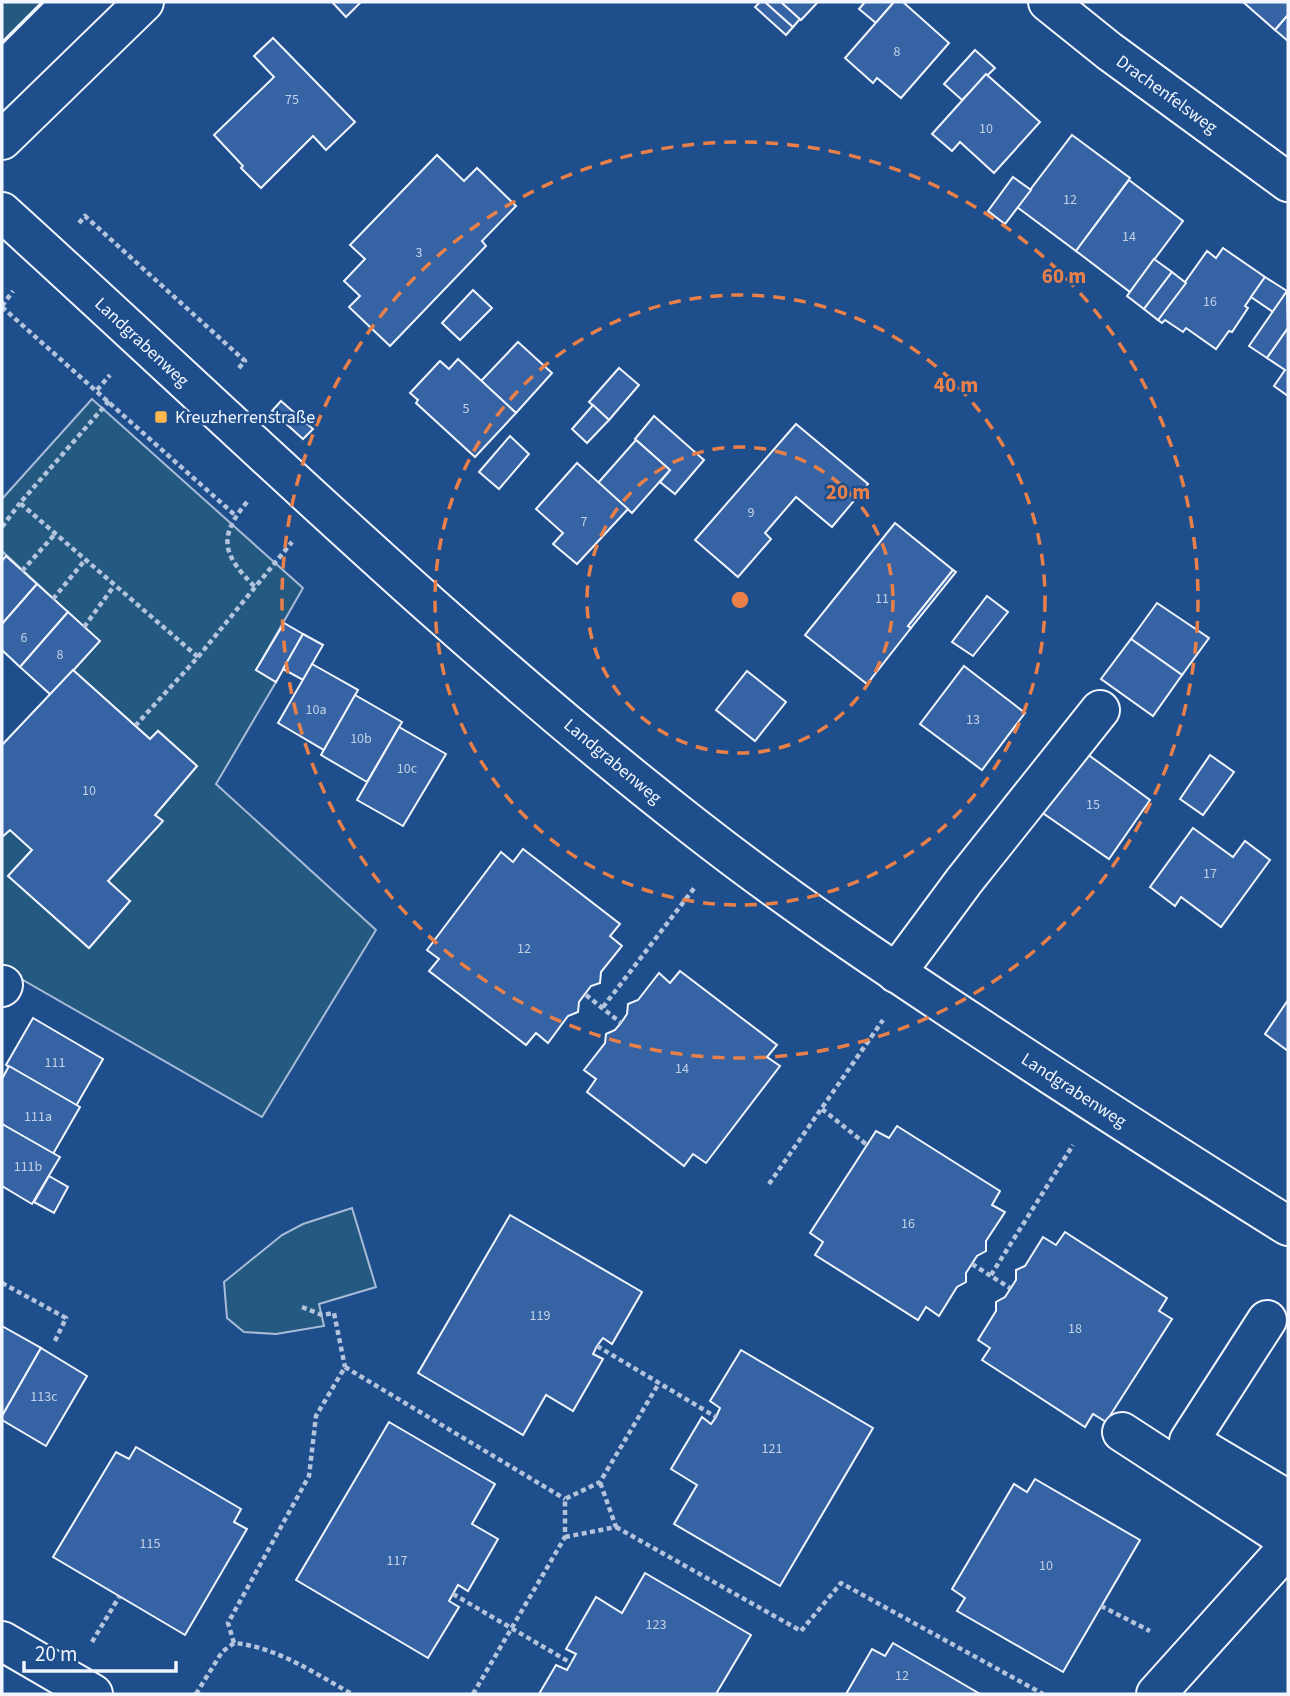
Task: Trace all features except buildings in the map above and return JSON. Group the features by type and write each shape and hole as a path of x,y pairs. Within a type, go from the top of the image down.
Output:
{"street":[{"path":"2,140 144,2"},
{"name":"Drachenfelsweg","path":"1048,2 1109,51 1288,182"},
{"name":"Landgrabenweg","path":"2,212 470,640 581,735 723,850 903,978 1288,1226"},
{"path":"903,978 964,881 1100,710"},
{"path":"1267,1320 1189,1441 1288,1500"},
{"path":"1122,1432 1288,1540"},
{"path":"1156,1694 1288,1547"},
{"path":"2,1642 93,1694"}],"path":[{"path":"78,223 85,216 246,361 231,377"},
{"path":"13,292 2,306 236,516"},
{"path":"97,390 115,370"},
{"path":"2,527 109,401"},
{"path":"255,587 241,574 226,541 230,525 236,516 277,466"},
{"path":"20,503 198,657"},
{"path":"136,725 198,657 321,506"},
{"path":"23,571 55,534"},
{"path":"53,599 85,560"},
{"path":"84,627 114,586"},
{"path":"603,1007 723,850"},
{"path":"769,1184 822,1109 903,978"},
{"path":"586,995 621,1023"},
{"path":"991,1275 1098,1106"},
{"path":"822,1109 867,1144"},
{"path":"972,1264 1010,1288"},
{"path":"2,1283 66,1318 55,1341"},
{"path":"234,1643 228,1623 309,1476 316,1416 345,1367 334,1313 322,1315 302,1307"},
{"path":"597,1346 716,1417"},
{"path":"345,1367 565,1499"},
{"path":"565,1499 600,1482 659,1383"},
{"path":"600,1482 617,1527 801,1631 841,1583 1043,1694"},
{"path":"472,1694 565,1537 565,1499"},
{"path":"565,1537 617,1527"},
{"path":"453,1594 571,1663"},
{"path":"196,1694 222,1652 234,1643 248,1644 280,1654 352,1694"}],"shaded area":[{"path":"2,2 43,2 2,43"},
{"path":"92,399 303,588 256,670 276,682 216,784 376,930 262,1117 2,968 2,837 10,830 32,850 8,876 89,948 130,901 108,881 162,822 155,815 197,766 158,731 150,739 73,670 99,641 2,551 2,499"},
{"path":"352,1208 376,1287 319,1304 324,1326 276,1334 244,1332 227,1318 224,1282 282,1235 303,1224"}],"wall":[{"path":"2,43 43,2"}],"place":[{"name":"Kreuzherrenstraße","path":"161,417"}]}
